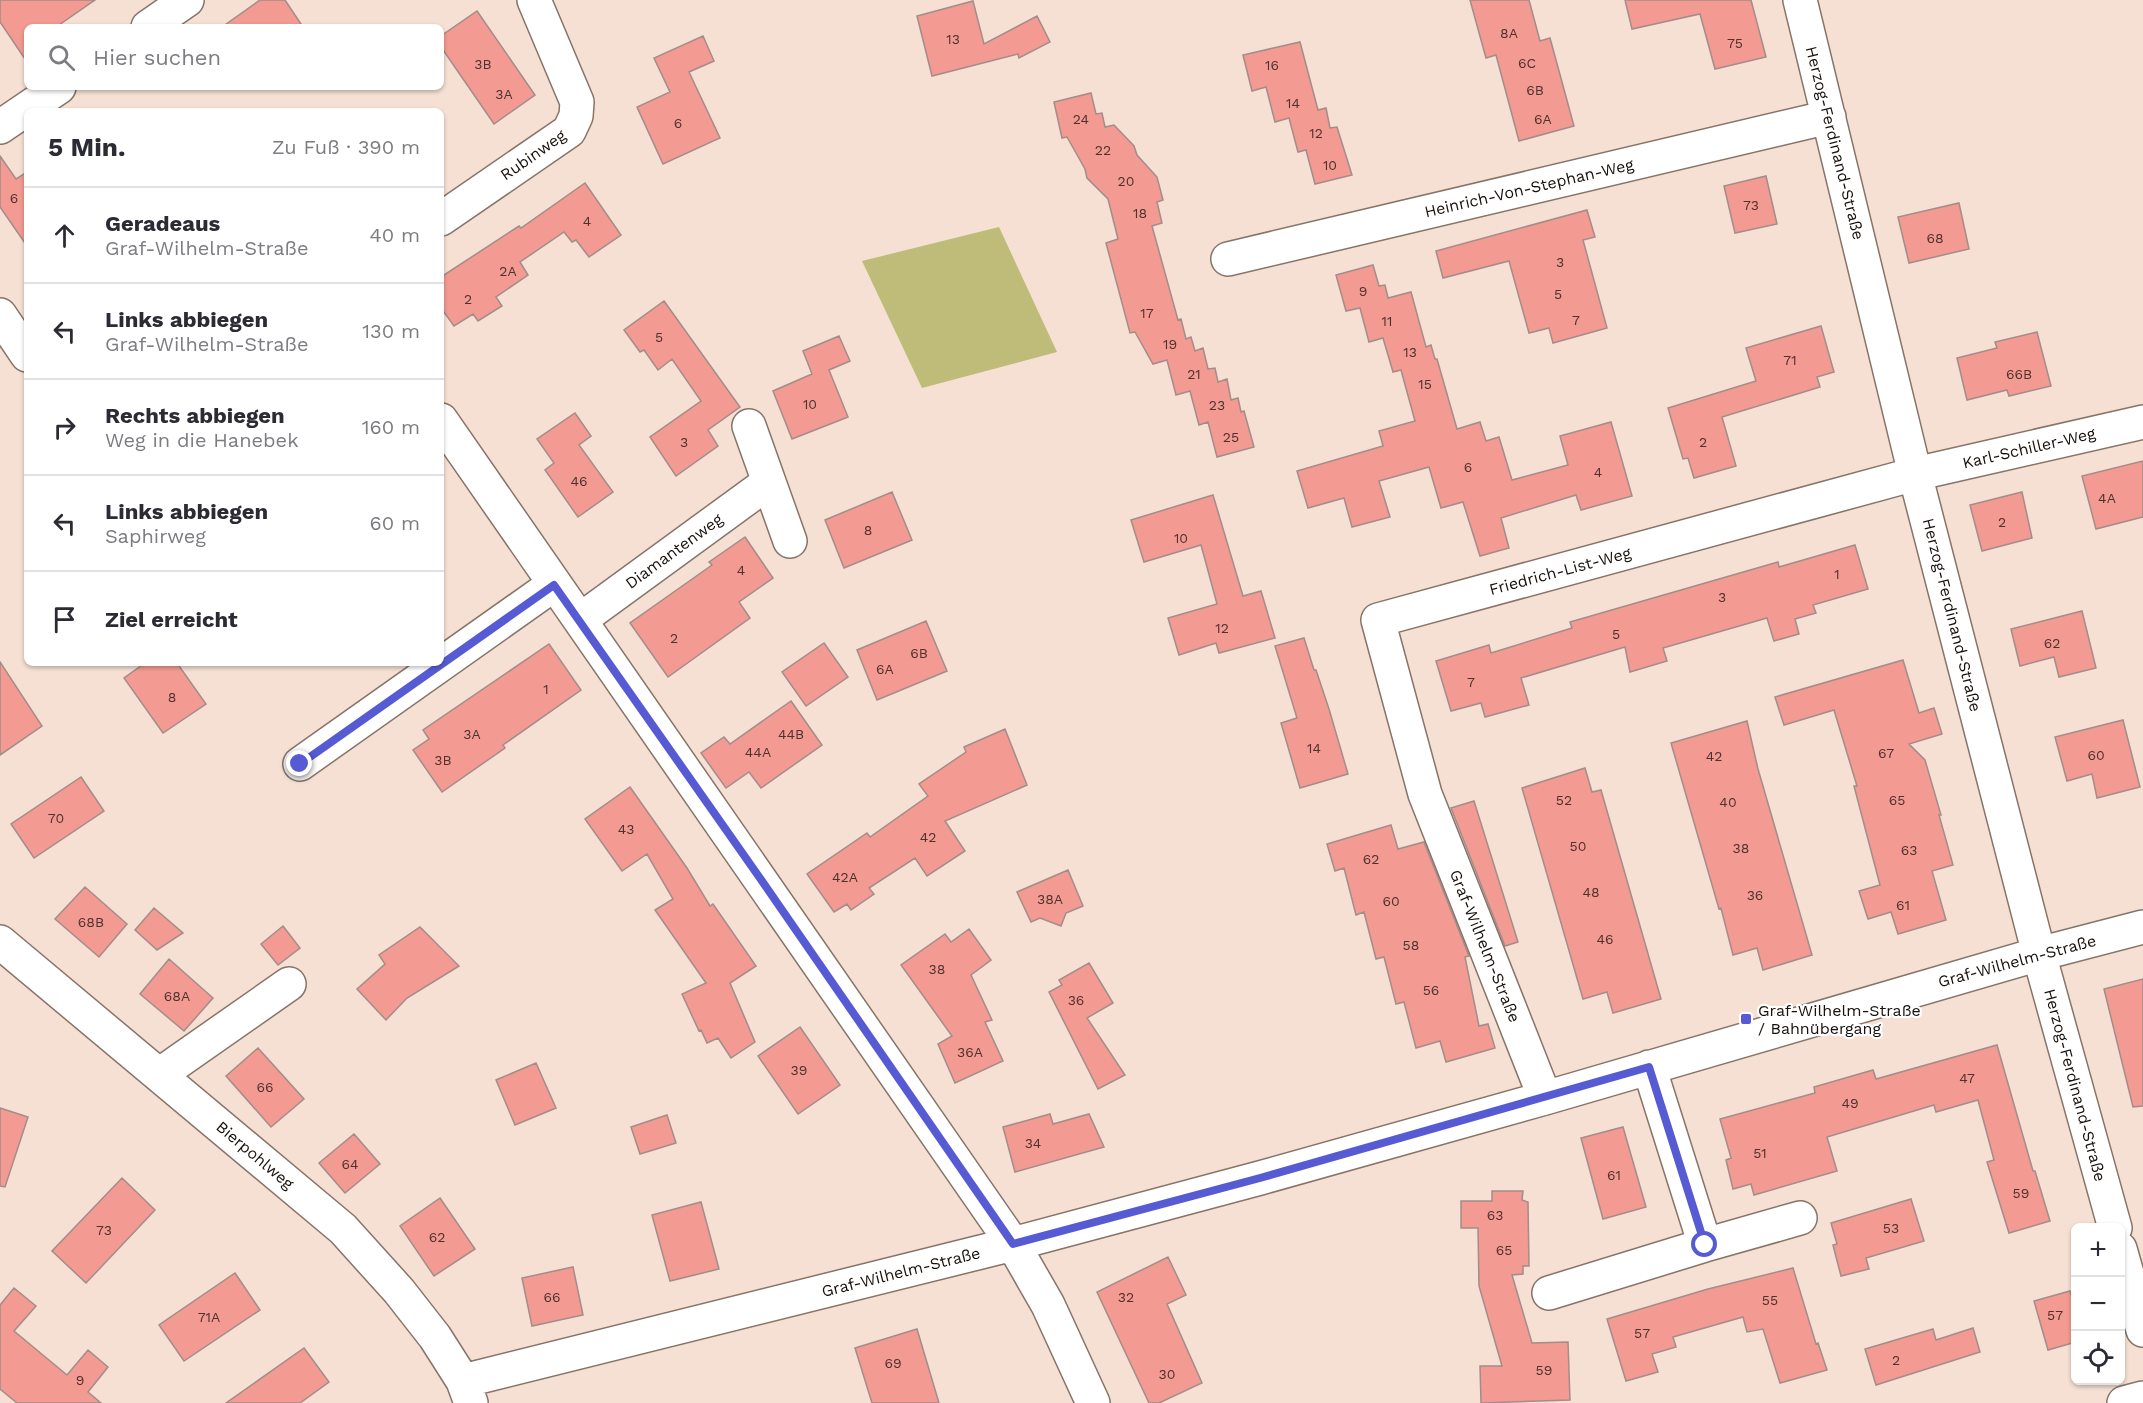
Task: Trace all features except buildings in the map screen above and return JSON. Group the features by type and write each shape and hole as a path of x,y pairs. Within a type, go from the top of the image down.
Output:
{"street":[{"name":"Rubinweg","path":"444,217 569,131 576,116 577,102 570,82 534,0"},
{"name":"Herzog-Ferdinand-Straße","path":"1800,0 1915,474 2039,954 2114,1223"},
{"path":"28,108 55,90"},
{"path":"0,127 24,111"},
{"name":"Heinrich-Von-Stephan-Weg","path":"1228,259 1829,117"},
{"path":"0,315 24,351"},
{"name":"Karl-Schiller-Weg","path":"1915,474 2143,422"},
{"path":"444,424 1013,1244 1048,1305 1094,1403"},
{"path":"749,426 790,541"},
{"name":"Friedrich-List-Weg","path":"1425,794 1378,620 1915,474"},
{"name":"Diamantenweg","path":"580,620 769,482"},
{"path":"444,663 554,585"},
{"path":"300,764 439,666"},
{"name":"Graf-Wilhelm-Straße","path":"1425,794 1545,1098"},
{"name":"Graf-Wilhelm-Straße","path":"467,1392 1545,1098 2039,954 2143,927"},
{"name":"Bierpohlweg","path":"0,942 343,1229 399,1291 428,1328 467,1392"},
{"path":"159,1075 289,984"},
{"path":"1649,1067 1705,1245"},
{"path":"1549,1293 1800,1218"},
{"path":"2125,1264 2143,1330"},
{"path":"2124,1403 2143,1398"}],"shaded area":[{"path":"999,227 1057,352 922,388 862,261"}],"place":[{"name":"Graf-Wilhelm-Straße / Bahnübergang","path":"1746,1019"}],"route":[{"path":"300,764 554,585 1013,1244 1260,1178 1649,1067 1705,1245"}]}
